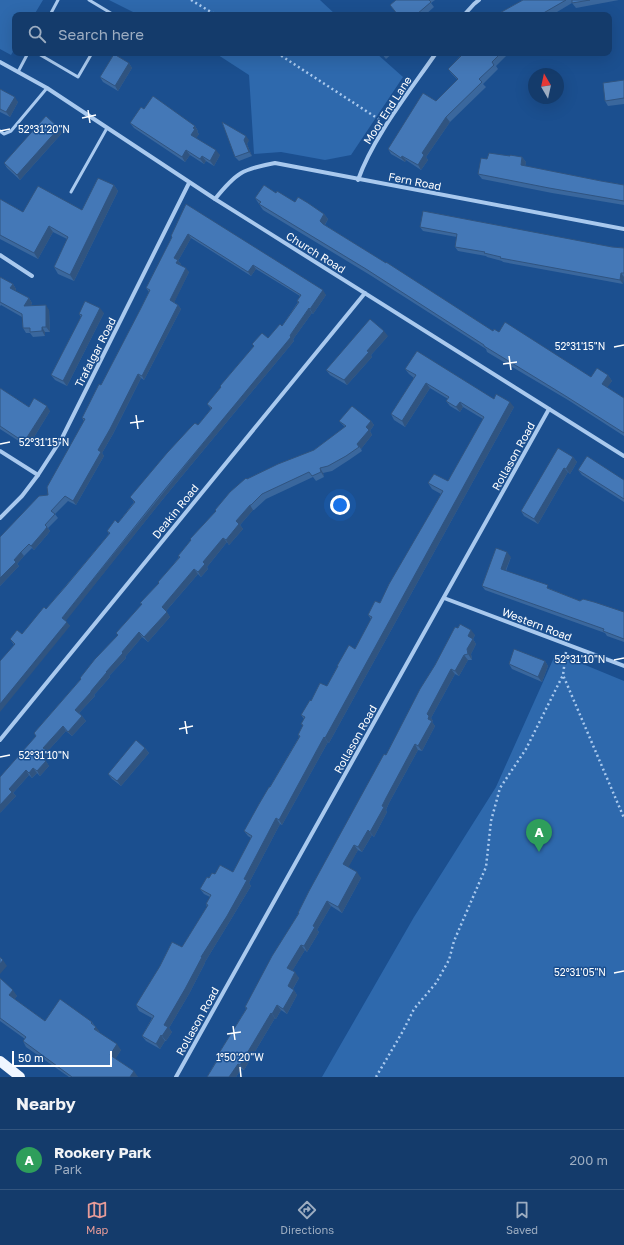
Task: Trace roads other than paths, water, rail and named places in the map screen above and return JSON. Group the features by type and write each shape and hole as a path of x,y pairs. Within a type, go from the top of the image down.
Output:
{"main road":[{"path":"0,1061 20,1077"}],"street":[{"path":"467,12 479,0"},
{"name":"Moor End Lane","path":"358,180 364,162 434,56"},
{"name":"Church Road","path":"0,62 47,88 189,183 624,456"},
{"name":"Fern Road","path":"215,199 229,181 239,173 257,166 275,163 358,180 624,229"},
{"name":"Trafalgar Road","path":"0,518 22,496 38,475 62,438 189,183"},
{"path":"0,255 32,276"},
{"name":"Deakin Road","path":"0,740 365,293"},
{"name":"Rollason Road","path":"176,1077 549,409"},
{"path":"0,451 38,475"},
{"name":"Western Road","path":"444,598 624,666"}],"lane":[{"path":"52,12 58,0"},
{"path":"89,0 109,12"},
{"path":"18,72 26,56"},
{"path":"42,56 78,77 90,56"},
{"path":"0,132 4,134 11,131 47,88"},
{"path":"71,192 107,128"}],"place":[{"name":"Rookery Park","path":"539,852"}]}
